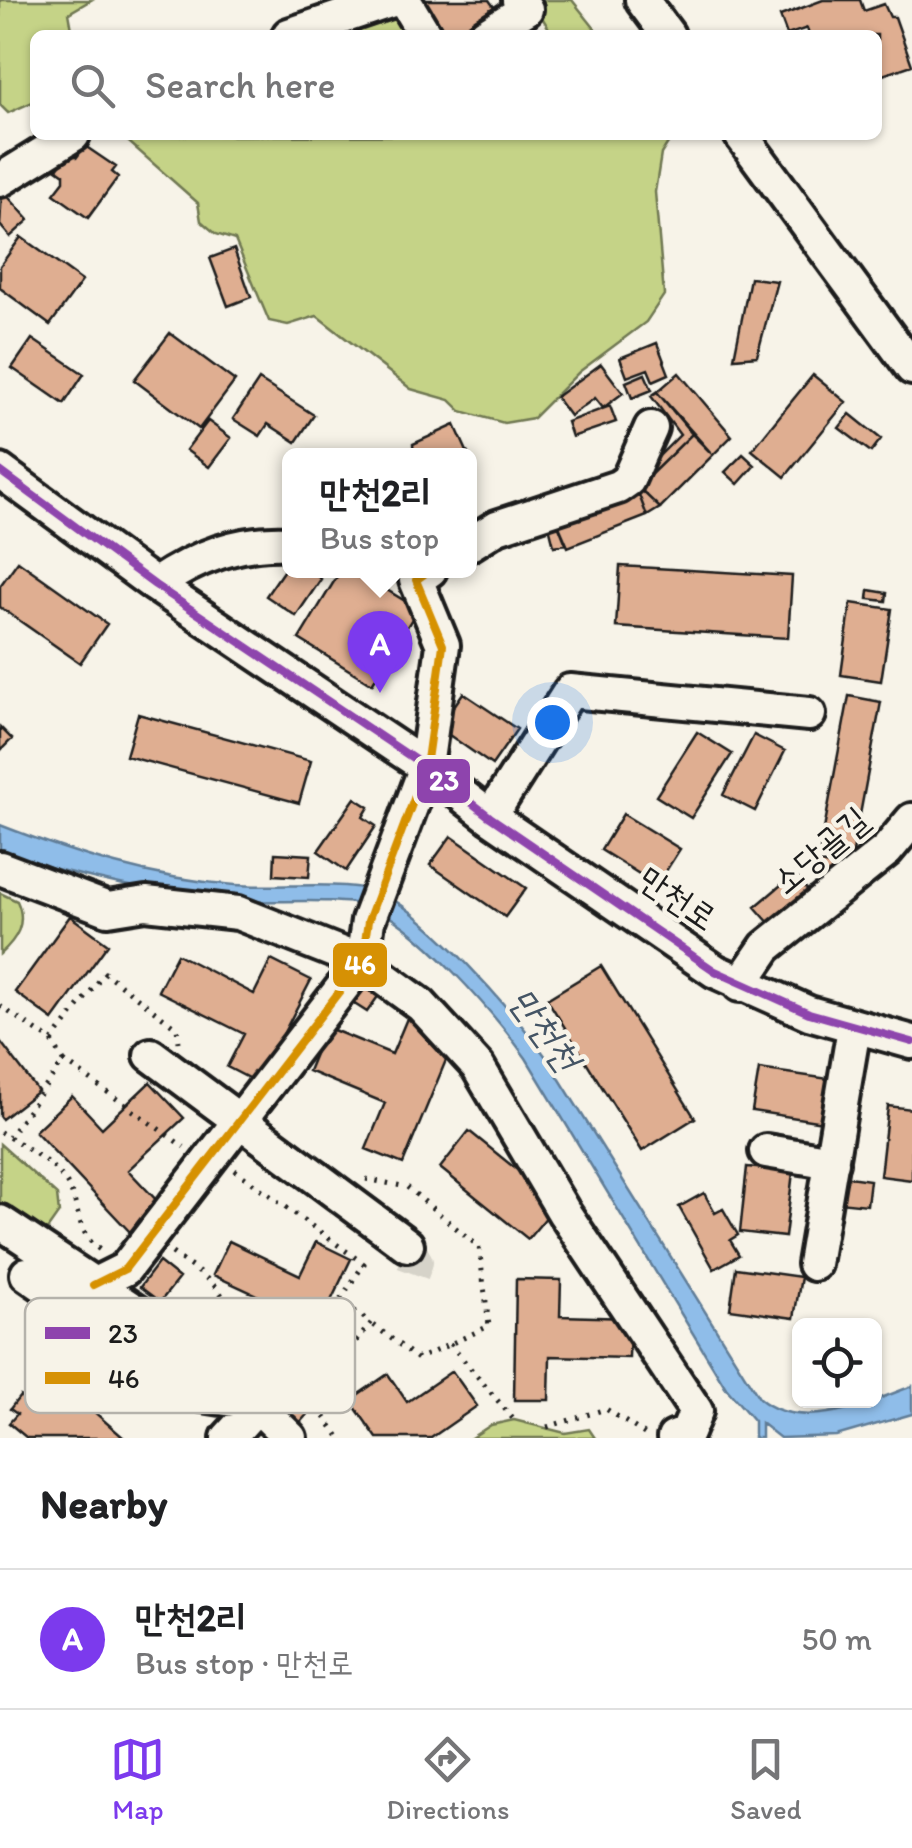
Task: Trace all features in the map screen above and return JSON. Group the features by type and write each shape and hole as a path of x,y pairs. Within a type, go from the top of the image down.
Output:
{"street":[{"path":"304,30 392,0"},
{"path":"404,0 422,30"},
{"path":"493,30 526,9 519,0"},
{"path":"642,0 664,30"},
{"path":"0,180 65,140"},
{"path":"745,140 912,368"},
{"path":"477,540 497,527 594,497 628,480 651,428"},
{"name":"만천로","path":"0,471 155,585 740,984 854,1028 912,1042"},
{"path":"155,585 184,566 218,552 248,544 282,543"},
{"path":"92,1285 125,1269 362,962 368,921 426,768 443,646 414,578"},
{"path":"490,817 570,691 809,714"},
{"name":"소당골길","path":"740,984 766,946 887,850 912,820"},
{"path":"0,868 108,910 146,903 238,913 362,962 420,1005 478,1066 566,1214 696,1411 687,1433 674,1438"},
{"path":"814,1264 854,1028"},
{"path":"151,1055 407,1245"},
{"path":"766,1152 832,1162"},
{"path":"0,1222 112,1298"},
{"path":"27,1274 62,1298"},
{"path":"228,1438 243,1413"},
{"path":"273,1413 290,1438"}],"path":[{"path":"0,1006 52,1041 64,1061 364,1264 341,1298"},
{"path":"8,1137 64,1061"},
{"path":"0,1132 28,1148 68,1185 84,1238 125,1269"},
{"path":"150,1236 226,1298"},
{"path":"355,1311 372,1323 355,1344"},
{"path":"450,1344 514,1420"},
{"path":"547,1427 606,1409 651,1438"},
{"path":"323,1413 340,1438"}],"green space":[{"path":"0,0 91,0 69,13 72,30 30,30 30,103 8,113 0,105"},
{"path":"531,0 572,0 596,30 550,30"},
{"path":"390,17 403,23 407,30 347,30"},
{"path":"127,140 670,140 661,154 655,192 664,295 646,322 579,372 533,418 504,423 461,411 450,400 411,389 317,316 288,325 269,321 235,240 216,234 201,221 198,203"},
{"path":"0,893 17,901 21,916 15,936 0,954"},
{"path":"0,1144 57,1195 59,1213 47,1230 0,1212"},
{"path":"514,1420 565,1433 589,1429 595,1438 471,1438 491,1425"}],"water":[{"path":"0,825 86,856 174,877 235,885 357,887 392,899 466,963 546,1057 759,1398 776,1409 814,1415 851,1408 882,1408 882,1397 912,1386 912,1414 836,1436 780,1438 761,1423 761,1438 754,1438 754,1421 726,1388 526,1058 454,972 387,915 356,903 231,901 172,894 0,853"}],"building":[{"path":"414,0 489,0 494,7 460,30 434,30"},
{"path":"823,0 860,0 864,11 884,4 890,17 895,17 912,65 882,75 882,30 785,30 780,16"},
{"path":"85,146 116,167 112,172 118,177 88,218 54,194 64,181 64,174 57,169 70,151 77,157"},
{"path":"2,190 29,220 10,237 0,225"},
{"path":"21,237 82,281 50,325 0,288 0,266"},
{"path":"234,249 251,297 228,306 210,258"},
{"path":"750,278 777,281 757,356 734,358"},
{"path":"170,333 235,381 199,429 134,380"},
{"path":"32,339 84,374 64,404 12,368"},
{"path":"657,343 669,374 653,381 648,369 627,377 620,358"},
{"path":"601,364 623,393 603,408 595,398 570,416 556,397"},
{"path":"679,373 732,436 713,455 657,392"},
{"path":"645,374 652,390 632,398 626,382"},
{"path":"813,375 846,402 785,477 752,450"},
{"path":"259,380 314,415 296,442 268,424 260,436 233,419"},
{"path":"657,392 692,434 640,485 635,480 680,435 651,396"},
{"path":"610,406 616,422 572,437 567,422"},
{"path":"850,414 881,439 871,452 839,428"},
{"path":"208,421 231,438 209,467 186,450"},
{"path":"455,425 465,448 413,448 413,444"},
{"path":"692,434 713,455 660,508 638,487"},
{"path":"743,454 755,465 738,484 725,472"},
{"path":"636,487 647,516 568,547 556,519"},
{"path":"638,487 660,508 647,516"},
{"path":"556,519 566,544 554,546 548,522"},
{"path":"18,561 107,624 80,663 0,607 0,586"},
{"path":"620,566 792,576 788,638 616,627"},
{"path":"282,573 282,578 321,579 296,616 266,596"},
{"path":"336,578 367,578 418,609 372,684 299,639"},
{"path":"869,590 887,593 886,601 868,599"},
{"path":"851,603 892,609 881,681 841,675"},
{"path":"463,693 517,729 492,765 439,728"},
{"path":"849,696 881,702 851,863 819,856"},
{"path":"138,714 311,761 299,803 126,756"},
{"path":"0,727 12,739 0,751"},
{"path":"697,732 732,754 691,818 656,796"},
{"path":"754,735 785,751 755,811 723,795"},
{"path":"355,798 369,807 363,817 376,826 346,871 318,851"},
{"path":"623,814 680,849 657,885 601,850"},
{"path":"451,836 526,888 505,917 430,865"},
{"path":"275,853 311,855 309,877 274,875"},
{"path":"811,861 838,867 836,877 809,871"},
{"path":"794,874 809,892 771,925 755,907"},
{"path":"70,916 108,944 53,1020 15,992"},
{"path":"177,954 254,994 271,960 311,980 258,1083 227,1067 244,1034 158,991"},
{"path":"372,954 396,971 367,1012 342,996"},
{"path":"601,966 695,1118 642,1151 547,999"},
{"path":"413,1004 461,1024 403,1164 366,1149 385,1103 308,1071 326,1027 392,1054"},
{"path":"0,1041 38,1091 2,1119 0,1116"},
{"path":"759,1069 829,1079 823,1122 752,1111"},
{"path":"150,1082 184,1118 128,1170 160,1204 130,1232 35,1131 72,1096 102,1128"},
{"path":"888,1106 912,1109 912,1180 880,1176"},
{"path":"469,1131 558,1203 528,1239 440,1168"},
{"path":"747,1167 793,1172 785,1237 740,1232"},
{"path":"842,1176 870,1180 867,1205 838,1202"},
{"path":"704,1193 715,1213 723,1209 738,1235 730,1240 739,1255 714,1269 679,1207"},
{"path":"229,1241 300,1275 316,1242 351,1259 332,1298 263,1298 213,1275"},
{"path":"159,1262 179,1278 163,1298 155,1298 140,1287"},
{"path":"736,1268 801,1277 794,1318 730,1309"},
{"path":"516,1279 561,1280 560,1316 630,1318 629,1358 550,1356 549,1400 514,1400"},
{"path":"452,1371 477,1406 431,1438 377,1438 355,1407 355,1397 388,1374 407,1402"},
{"path":"20,1396 25,1400 25,1413 95,1413 124,1438 27,1438 9,1423 17,1414 10,1409"},
{"path":"280,1413 308,1413 296,1427"}],"tunnel":[{"path":"407,1245 417,1262 410,1281"}],"transit line":[{"name":"23","path":"0,471 155,585 426,767 490,817 715,971 809,1013 912,1042"},
{"name":"46","path":"93,1285 125,1269 362,962 368,921 426,767 443,645 416,580 419,578"}],"place":[{"name":"만천2리","path":"380,693"}],"water label":[{"name":"만천천","path":"545,1029"}]}
